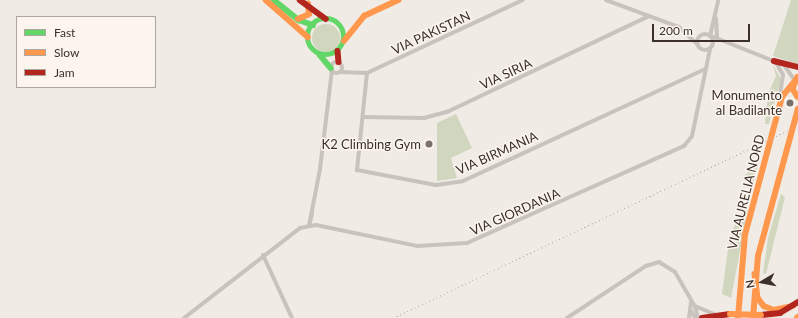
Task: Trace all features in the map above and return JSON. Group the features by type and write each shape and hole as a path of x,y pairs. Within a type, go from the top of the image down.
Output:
{"main road":[{"path":"266,0 308,36"},
{"path":"274,0 298,19 315,23 326,19"},
{"path":"300,0 308,4 326,19 339,26 348,27 362,14 390,0"},
{"path":"341,69 338,51 364,16 398,0"},
{"path":"298,19 309,14 308,4"},
{"path":"316,11 315,23 308,36 310,47 320,55 331,69"},
{"path":"339,26 343,43"},
{"path":"320,55 338,51"},
{"path":"774,61 797,66"},
{"path":"796,79 793,89 798,97"},
{"name":"VIA AURELIA NORD","path":"738,318 742,253 777,113 786,87 796,79"},
{"name":"VIA AURELIA NORD","path":"753,318 755,274 798,109"},
{"path":"755,274 758,298 764,306 774,310 796,304"},
{"path":"702,318 716,314 776,314 796,304"}],"street":[{"name":"VIA PAKISTAN","path":"331,69 368,73 522,0"},
{"path":"606,0 679,26 690,35 706,58"},
{"path":"713,45 710,36 718,0"},
{"path":"716,12 719,41"},
{"name":"VIA SIRIA","path":"363,117 424,118 447,112 648,16"},
{"path":"698,45 703,35 712,26"},
{"path":"690,35 710,36 719,41 774,61 788,68 796,79"},
{"path":"701,49 710,49 719,41"},
{"name":"VIA GIORDANIA","path":"184,318 263,254 309,222 316,225 417,246 455,246 491,235 686,144 694,129 706,58 710,49"},
{"path":"774,61 783,75 777,113"},
{"path":"309,222 312,214 333,79 331,69 334,62 341,69 333,79"},
{"name":"VIA BIRMANIA","path":"368,73 357,170 427,184 452,183 704,70"},
{"path":"263,254 292,318"},
{"path":"567,318 656,263 665,264 675,272 691,302 695,306 716,314"},
{"path":"689,318 691,302"},
{"path":"695,306 697,318"},
{"path":"691,311 697,318"}],"green space":[{"path":"791,0 798,0 798,64 773,56"},
{"path":"326,24 336,28 340,38 336,48 326,52 316,48 312,38 316,28"},
{"path":"773,65 781,79 769,124 765,124 768,94 776,76"},
{"path":"456,114 472,148 451,158 457,178 437,181 437,123"},
{"path":"759,162 753,183 742,179 754,165"},
{"path":"781,194 785,197 766,274 763,273 768,238"},
{"path":"745,208 748,209 731,298 722,294 728,249 735,224"}],"railway":[{"path":"393,318 798,126"}],"traffic: fast":[{"path":"274,0 299,20 313,25"},
{"path":"330,19 339,24 343,30 344,37 343,44 339,50 330,55 322,55 313,50 309,44 308,33 313,24 319,20 330,19"},
{"path":"320,55 331,68"}],"traffic: slow":[{"path":"266,0 308,37"},
{"path":"344,41 364,16 398,0"},
{"path":"298,19 309,14 308,4"},
{"path":"798,77 793,89 798,97"},
{"path":"738,318 745,235 782,97 795,81"},
{"path":"753,318 758,256 798,109"},
{"path":"755,274 758,298 764,306 774,310 793,306"},
{"path":"730,314 761,315"}],"traffic: jam":[{"path":"300,0 326,19"},
{"path":"338,51 339,62"},
{"path":"774,61 798,67"},
{"path":"761,315 780,313 798,302"},
{"path":"702,318 730,314"}],"place":[{"name":"Monumento al Badilante","path":"790,103"},
{"name":"K2 Climbing Gym","path":"429,144"}]}
